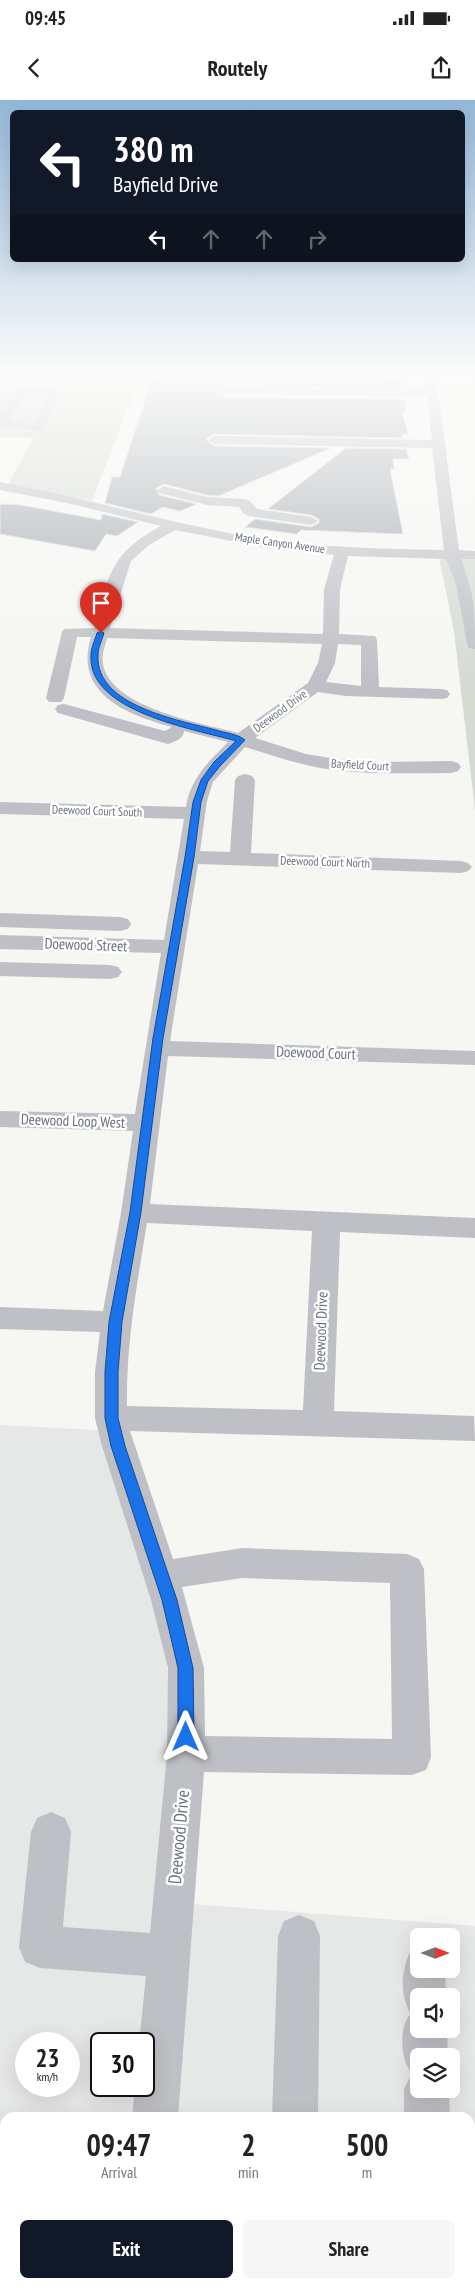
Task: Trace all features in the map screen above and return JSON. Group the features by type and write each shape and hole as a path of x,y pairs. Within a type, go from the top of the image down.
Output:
{"street":[{"path":"443,478 452,555 464,584 475,644"},
{"name":"Maple Canyon Avenue","path":"0,486 267,544 342,552 475,555"},
{"path":"164,490 206,501 244,503"},
{"path":"191,529 244,503"},
{"path":"244,503 249,511 254,513 310,521"},
{"name":"Bayfield Court","path":"174,525 147,540 126,556 121,566 94,654 95,666 102,683 112,694 130,705 154,715 283,753 336,765 452,767"},
{"name":"Deewood Drive","path":"156,2112 186,1754 186,1668 169,1600 118,1446 111,1418 111,1372 116,1322 135,1212 146,1123 189,857 194,813 204,781 217,764 241,740 315,686 329,658 332,587 342,552"},
{"path":"187,724 168,738 59,703 70,632 369,640 370,692"},
{"path":"315,686 346,691 441,694"},
{"path":"240,859 245,780"},
{"name":"Deewood Court South","path":"0,808 194,813"},
{"name":"Deewood Court North","path":"189,857 461,867"},
{"path":"0,920 120,924"},
{"name":"Doewood Street","path":"0,942 173,947"},
{"path":"0,969 110,972"},
{"name":"Doewood Court","path":"158,1048 475,1058"},
{"name":"Deewood Loop West","path":"0,1119 146,1123"},
{"path":"135,1212 475,1228"},
{"name":"Deewood Drive","path":"318,1423 326,1222"},
{"path":"0,1318 116,1322"},
{"path":"111,1418 474,1429"},
{"path":"161,1576 242,1563 407,1569 412,1756 186,1754"},
{"path":"52,1832 40,1946 169,1956"},
{"path":"295,2112 299,1936"},
{"path":"426,2098 427,2112"}],"shaded area":[{"path":"12,478 101,478 92,501 8,485"},
{"path":"439,557 475,557 475,810 454,631"},
{"path":"0,1425 114,1431 163,1574 179,1903 475,1926 475,2112 0,2112"}],"building":[{"path":"112,478 260,478 218,496 164,484 156,488 159,495 197,504 180,511 163,507 151,514 105,503"},
{"path":"308,478 392,478 403,534 301,530 297,534 245,527 255,519 311,527 319,523 319,519 311,515 268,509"},
{"path":"0,504 21,505 101,520 102,514 138,522 117,536 106,534 95,551 0,534"}],"route":[{"path":"101,633 94,654 95,666 102,683 112,694 130,705 154,715 241,740 217,764 204,781 194,813 189,857 158,1038 135,1212 116,1322 111,1372 111,1418 118,1446 169,1600 186,1668 186,1737"}]}
